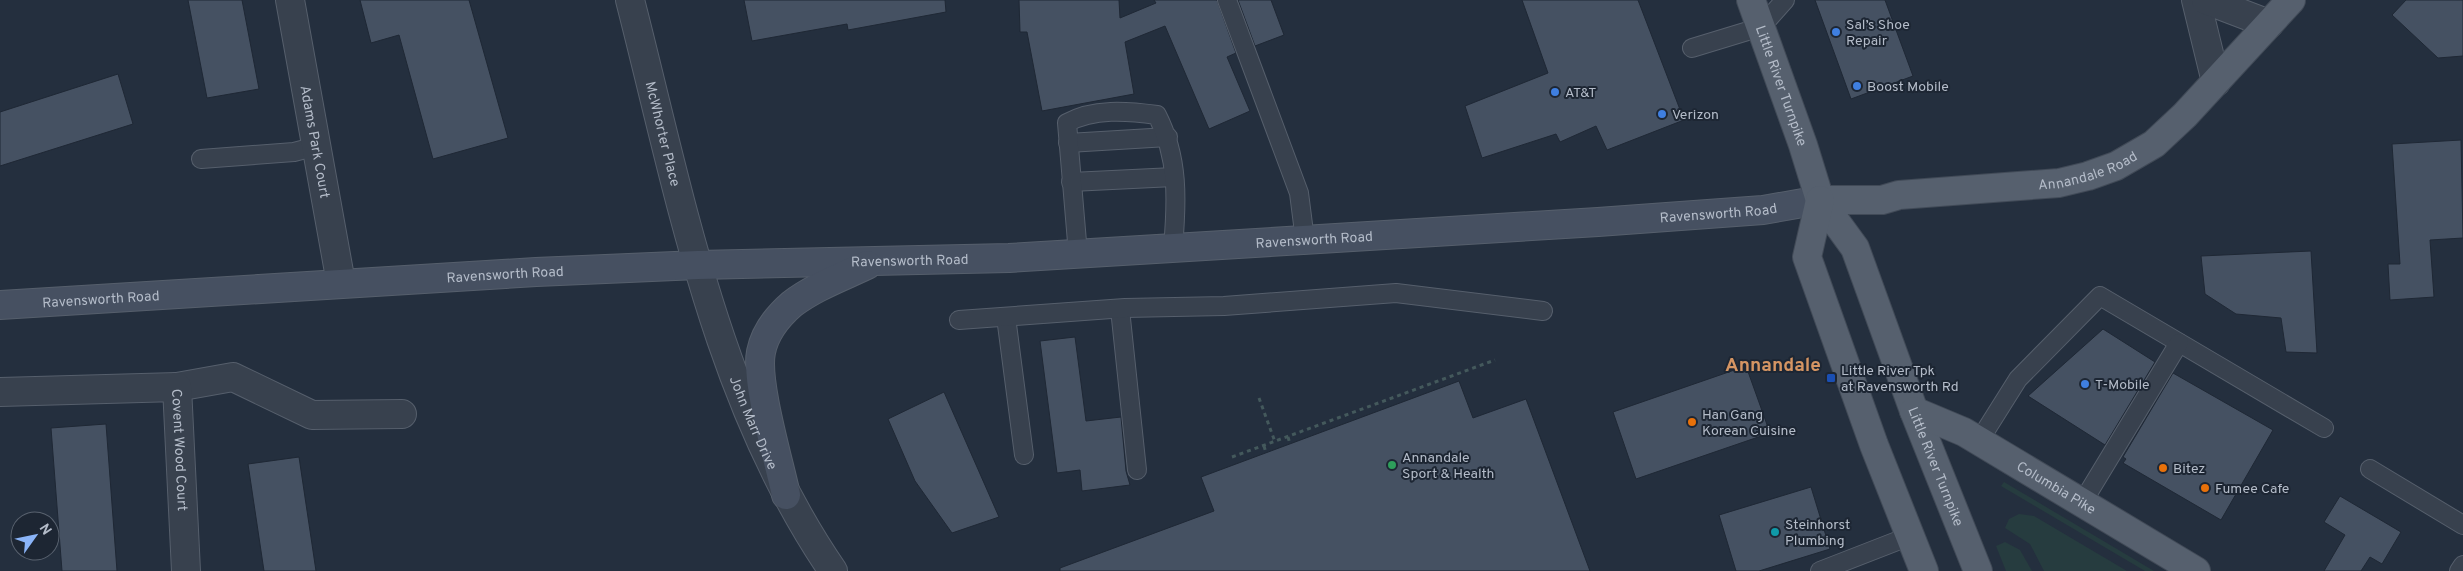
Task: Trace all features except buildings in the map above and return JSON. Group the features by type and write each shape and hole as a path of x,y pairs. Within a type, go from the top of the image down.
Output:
{"main road":[{"name":"Little River Turnpike","path":"1751,0 1809,163 1820,200 1855,248 1914,411 1978,571"},
{"name":"Annandale Road","path":"1820,200 1882,200 1899,195 2058,183 2088,176 2116,166 2154,144 2185,115 2291,0"},
{"name":"Ravensworth Road","path":"0,305 341,283 698,265 956,261 1078,254 1763,210 1820,200"},
{"name":"Little River Turnpike","path":"1820,200 1807,257 1874,445 1924,571"},
{"path":"786,495 762,381 761,354 763,344 774,322 793,304 808,293 874,262"},
{"name":"Columbia Pike","path":"1914,411 1964,432 2196,571"}],"street":[{"name":"Adams Park Court","path":"290,0 341,283"},
{"name":"McWhorter Place","path":"630,0 698,265"},
{"path":"2196,0 2216,82"},
{"path":"2206,0 2270,24"},
{"name":"John Marr Drive","path":"698,265 748,417 786,495 833,571"},
{"path":"177,387 233,377 312,415 402,414"},
{"name":"Covent Wood Court","path":"0,392 177,387 186,571"}],"lane":[{"path":"1227,0 1299,193 1305,240"},
{"path":"1692,48 1761,27 1785,0"},
{"path":"1078,254 1067,123 1079,116 1127,111 1157,115 1168,137 1177,200 1173,248"},
{"path":"1068,143 1168,137"},
{"path":"201,159 294,152 317,146"},
{"path":"1071,182 1174,177"},
{"path":"959,320 1120,309 1224,306 1396,293 1543,311"},
{"path":"1979,441 2018,379 2100,296 2324,428"},
{"path":"1120,309 1137,470"},
{"path":"1006,317 1024,455"},
{"path":"2082,503 2179,343"},
{"path":"2370,469 2463,526"},
{"path":"1820,571 1910,536"},
{"path":"2459,571 2463,565"}],"path":[{"path":"1232,457 1495,360"},
{"path":"1259,398 1275,442"},
{"path":"1288,437 1290,444"},
{"path":"1264,446 1266,452"}],"green space":[{"path":"2004,482 2154,571 2145,571 2001,486"},
{"path":"2019,514 2034,516 2127,571 2044,571 2030,544 2005,528 2009,519"},
{"path":"2005,542 2020,550 2032,571 2006,571 1996,546"}],"place":[{"name":"Sal’s Shoe Repair","path":"1836,32"},
{"name":"Boost Mobile","path":"1857,86"},
{"name":"AT&T","path":"1555,92"},
{"name":"Verizon","path":"1662,114"},
{"name":"Little River Tpk at Ravensworth Rd","path":"1831,378"},
{"name":"T-Mobile","path":"2085,384"},
{"name":"Han Gang Korean Cuisine","path":"1692,422"},
{"name":"Annandale Sport & Health","path":"1392,465"},
{"name":"Bitez","path":"2163,468"},
{"name":"Fumee Cafe","path":"2205,488"},
{"name":"Steinhorst Plumbing","path":"1775,532"}],"district":[{"name":"Annandale","path":"1773,364"}]}
